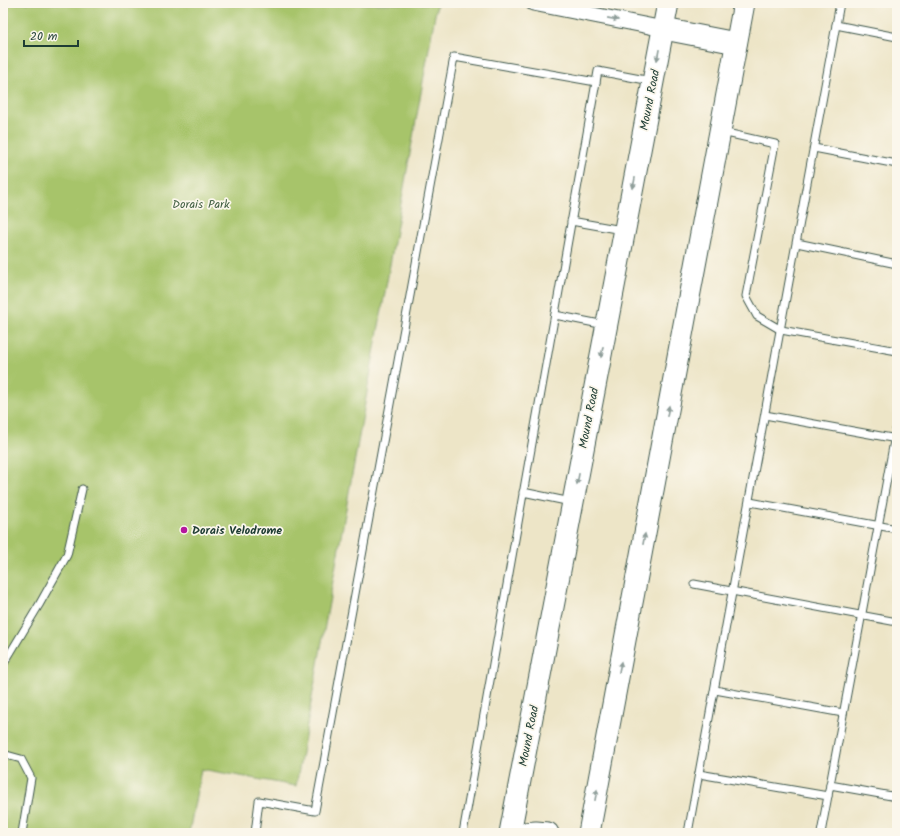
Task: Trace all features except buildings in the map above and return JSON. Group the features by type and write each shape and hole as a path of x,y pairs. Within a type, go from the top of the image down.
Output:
{"main road":[{"name":"Mound Road","path":"510,833 668,3"},
{"path":"589,833 744,3"},
{"path":"664,29 736,43"},
{"path":"524,833 548,833"}],"street":[{"path":"533,3 664,29"}],"lane":[{"path":"688,833 766,415 840,3"},
{"path":"836,26 897,37"},
{"path":"255,833 259,801 315,811 454,57 596,82"},
{"path":"463,833 598,71 654,81"},
{"path":"720,132 775,144 746,296 757,316 781,330 897,351"},
{"path":"814,148 897,164"},
{"path":"571,222 625,230"},
{"path":"797,243 897,264"},
{"path":"554,315 607,325"},
{"path":"766,415 896,438"},
{"path":"821,833 878,525 896,438 897,425"},
{"path":"3,664 40,605 66,555 82,489"},
{"path":"523,492 573,502"},
{"path":"750,502 897,529"},
{"path":"694,584 897,622"},
{"path":"715,690 843,714"},
{"path":"3,754 21,759 31,778 22,833"},
{"path":"699,774 828,796"},
{"path":"830,785 897,797"}],"green space":[{"name":"Dorais Park","path":"3,3 437,4 296,786 201,769 189,833 3,833"}],"place":[{"name":"Dorais Velodrome","path":"184,530"}]}
